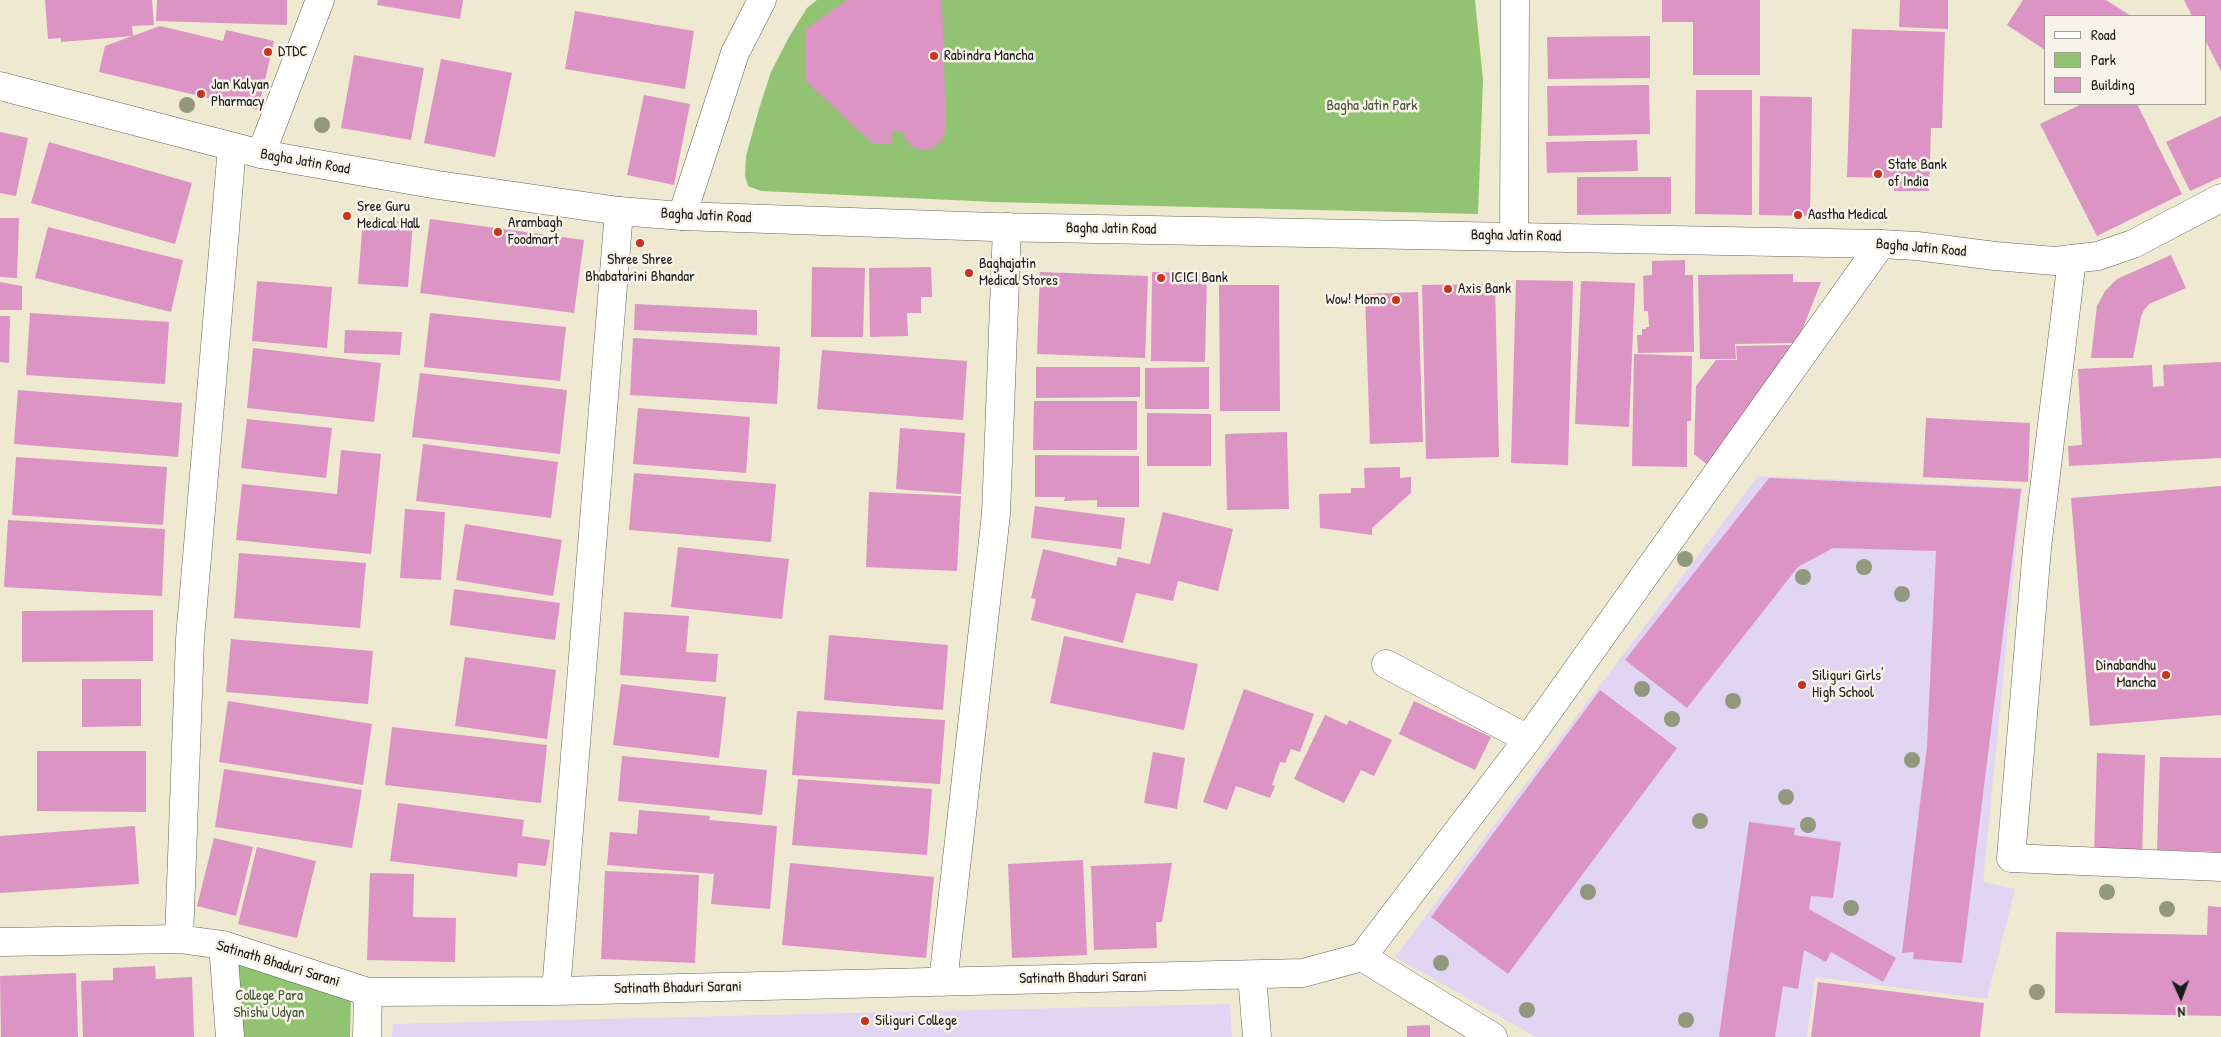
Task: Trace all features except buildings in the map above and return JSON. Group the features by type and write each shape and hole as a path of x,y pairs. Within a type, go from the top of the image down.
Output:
{"street":[{"path":"262,154 320,0"},
{"path":"682,216 735,53 762,0"},
{"path":"1514,236 1515,0"},
{"name":"Bagha Jatin Road","path":"0,86 262,154 438,185 619,211 682,216 1006,227 1881,244 1959,250 2029,260 2055,261 2098,256 2133,244 2221,198"},
{"path":"179,939 190,639 232,147"},
{"path":"556,991 619,211"},
{"path":"943,982 996,514 1006,227"},
{"path":"1493,1037 1362,957 1528,739 1881,244"},
{"path":"2072,260 2037,548 2011,858 2221,867"},
{"path":"1386,664 1528,739"},
{"name":"Satinath Bhaduri Sarani","path":"0,942 179,939 223,945 368,992 556,991 1303,974 1362,957"},
{"path":"223,945 230,1037"},
{"path":"1252,975 1257,1037"},
{"path":"367,1037 368,992"}],"shaded area":[{"name":"Siliguri Girls' High School","path":"1758,476 2022,488 1983,882 2015,889 1987,999 1815,977 1807,1037 1536,1037 1395,957"},
{"name":"Siliguri College","path":"1230,1004 1232,1037 392,1037 393,1024"}],"green space":[{"name":"Bagha Jatin Park","path":"817,0 1475,0 1483,80 1478,214 994,202 761,191 748,186 745,176 746,156 759,109 771,72 789,37 807,8"},
{"name":"College Para Shishu Udyan","path":"232,957 351,996 350,1037 240,1037"}],"place":[{"name":"DTDC","path":"268,52"},
{"name":"Rabindra Mancha","path":"934,56"},
{"name":"Jan Kalyan Pharmacy","path":"201,94"},
{"name":"State Bank of India","path":"1878,174"},
{"name":"Aastha Medical","path":"1798,215"},
{"name":"Sree Guru Medical Hall","path":"347,216"},
{"name":"Arambagh Foodmart","path":"498,232"},
{"name":"Shree Shree Bhabatarini Bhandar","path":"640,243"},
{"name":"Baghajatin Medical Stores","path":"969,273"},
{"name":"ICICI Bank","path":"1161,278"},
{"name":"Axis Bank","path":"1448,289"},
{"name":"Wow! Momo","path":"1396,300"},
{"name":"Dinabandhu Mancha","path":"2166,675"},
{"name":"Siliguri Girls' High School","path":"1802,685"},
{"name":"Siliguri College","path":"865,1021"}]}
